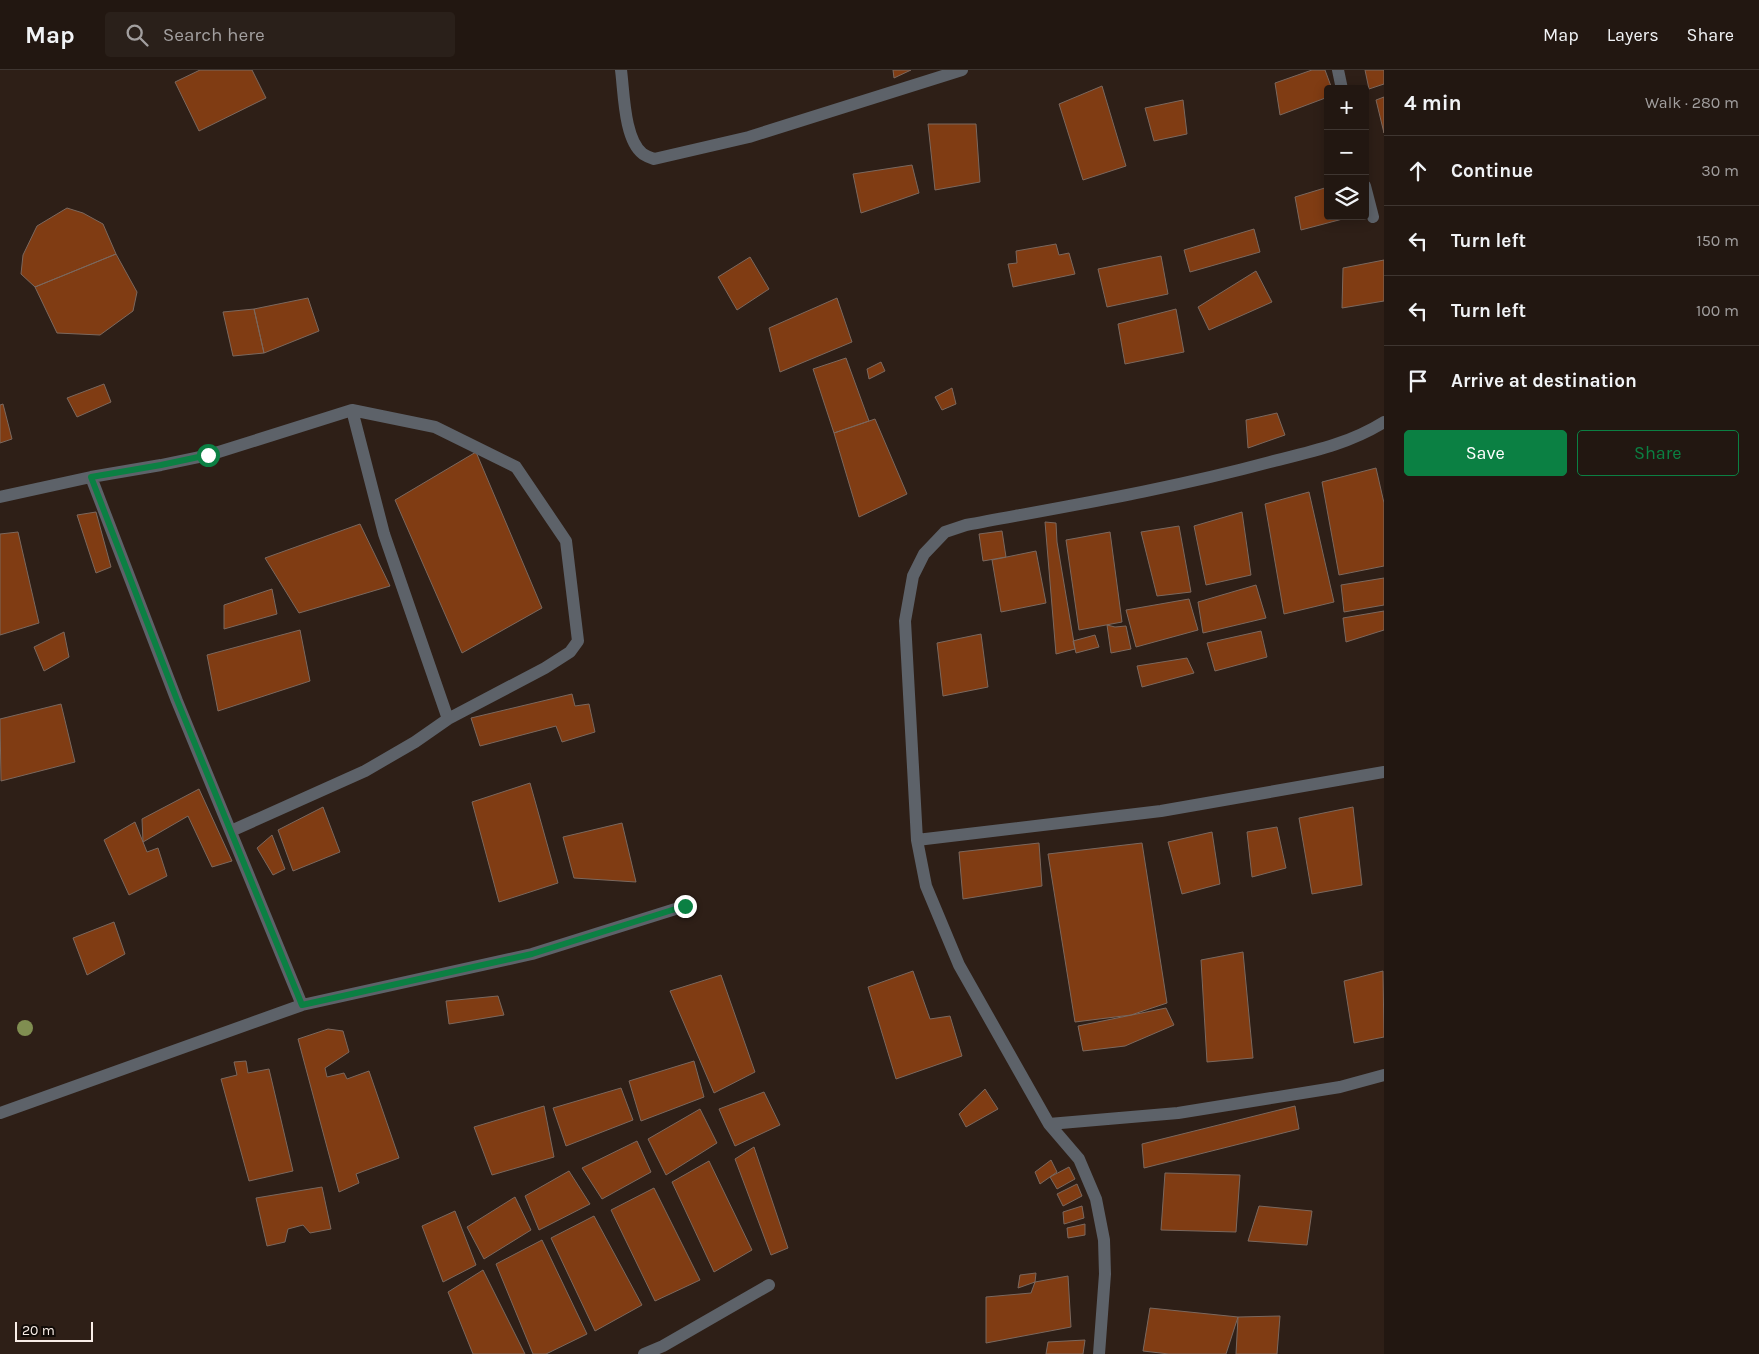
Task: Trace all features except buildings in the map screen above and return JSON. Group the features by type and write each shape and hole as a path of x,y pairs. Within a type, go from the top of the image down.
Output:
{"street":[{"path":"621,70 627,119 634,143 643,154 654,159 749,137 962,70"},
{"path":"1338,70 1341,85"},
{"path":"1369,202 1373,217"},
{"path":"352,410 384,534 448,719"},
{"path":"0,497 91,477 208,455 352,410 435,427 516,467 566,541 578,641 575,646 570,652 545,668 448,719 415,742 365,771 230,830"},
{"path":"1099,1354 1105,1274 1104,1240 1096,1199 1079,1159 1049,1124 959,965 926,886 918,840 905,621 913,576 924,554 945,532 966,524 1146,492 1245,469 1340,444 1367,433 1384,422"},
{"path":"91,477 177,700 302,1005"},
{"path":"918,840 1161,811 1384,772"},
{"path":"0,1113 302,1005 532,954 685,906"},
{"path":"1049,1124 1178,1113 1340,1088 1384,1075"},
{"path":"644,1354 662,1346 769,1285"}],"route":[{"path":"208,455 91,477 177,700 302,1005 532,954 685,906"}]}
